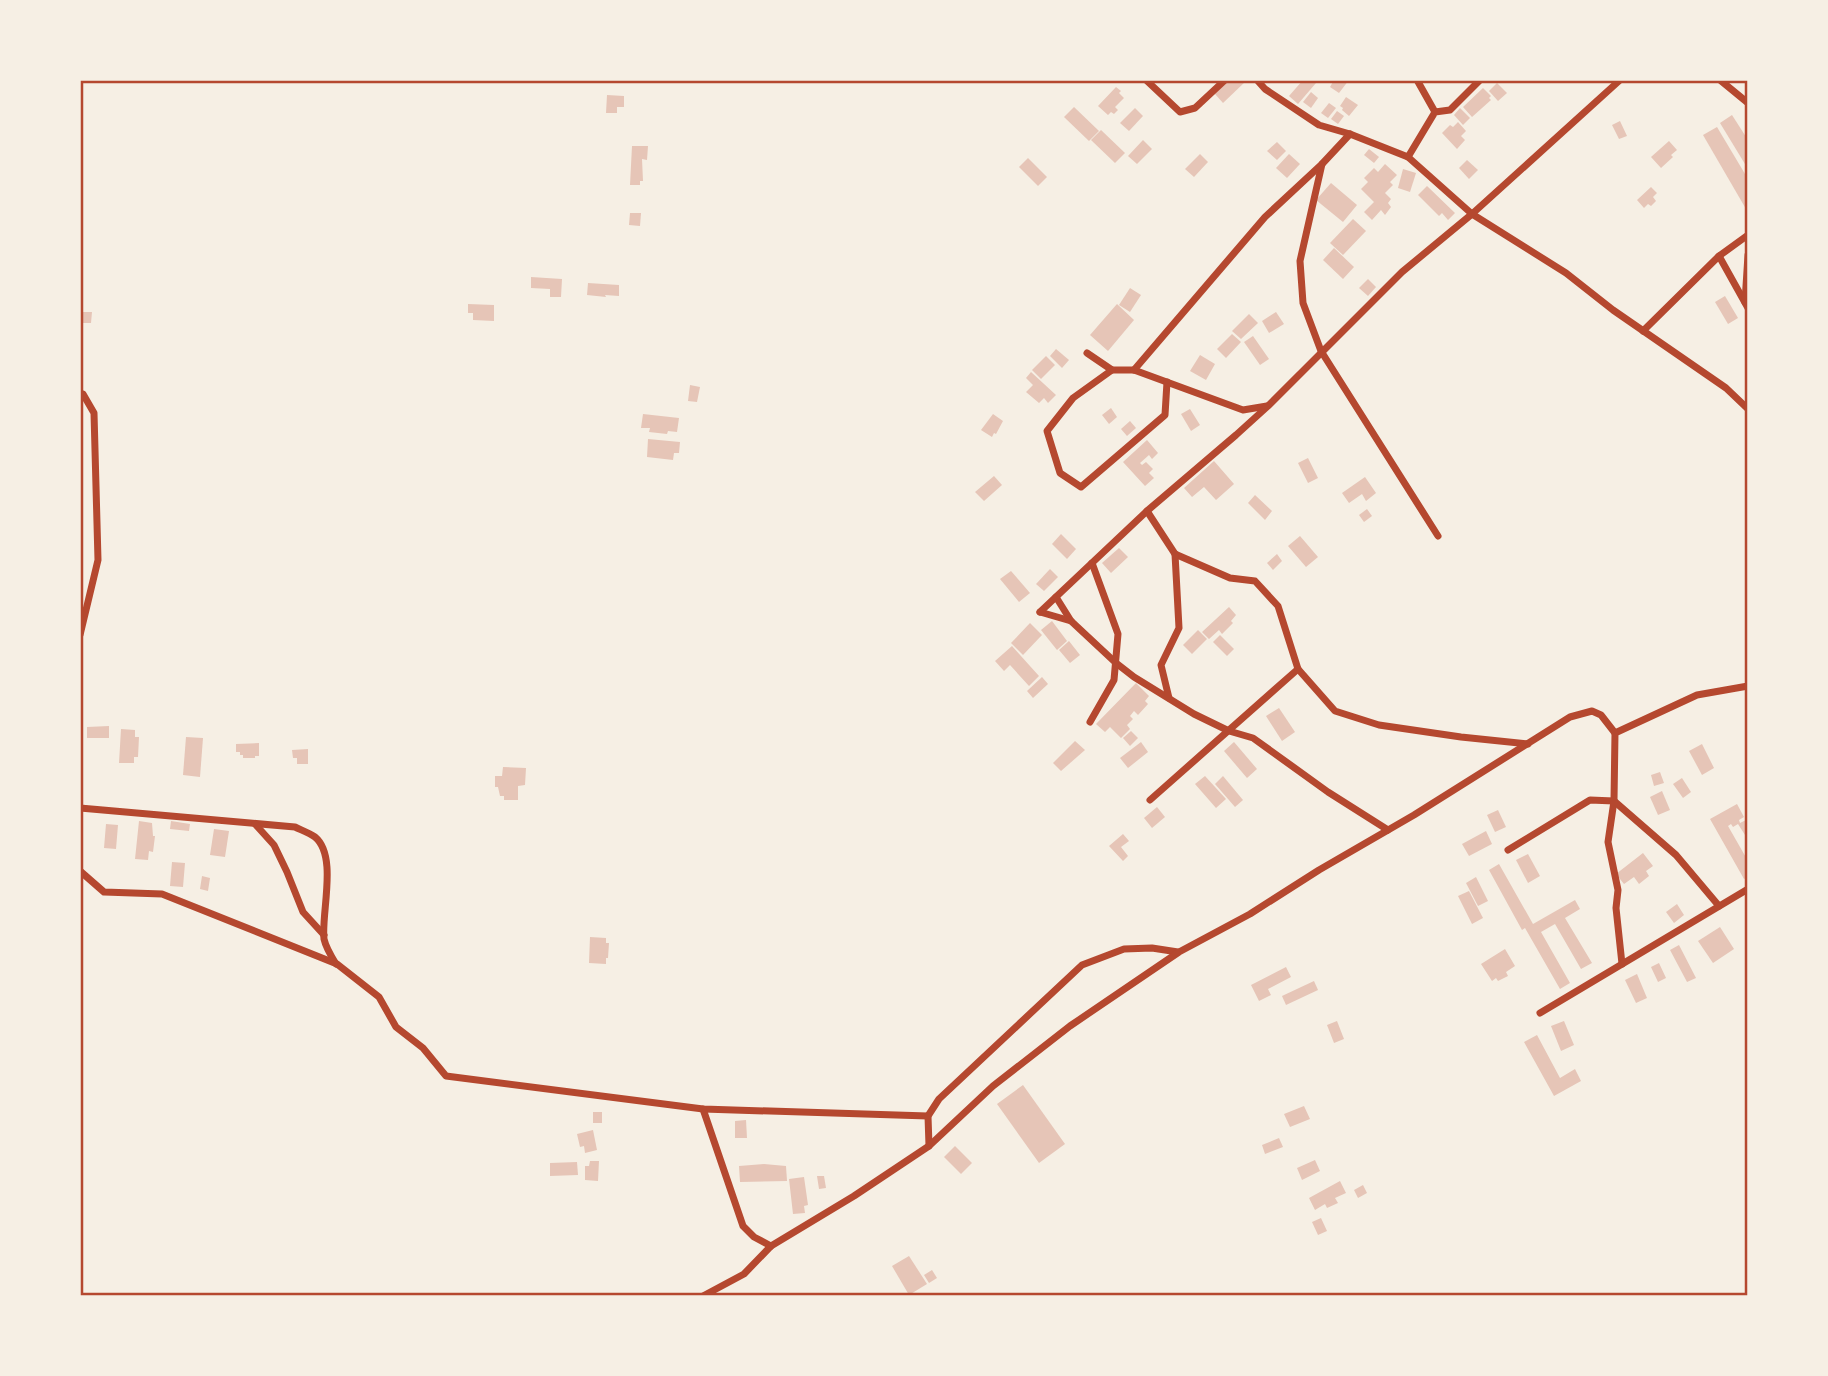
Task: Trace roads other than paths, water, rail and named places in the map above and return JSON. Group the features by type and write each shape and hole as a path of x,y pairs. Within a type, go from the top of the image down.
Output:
{"street":[{"path":"1146,80 1180,112 1195,108 1224,80"},
{"path":"1257,80 1265,89 1319,125 1408,157 1472,214 1566,273 1613,310 1726,388 1748,409"},
{"path":"1417,80 1435,112"},
{"path":"1435,112 1450,110 1480,80"},
{"path":"1070,621 1040,612 1147,511 1268,406 1402,272 1472,214 1620,80"},
{"path":"1720,80 1748,103"},
{"path":"1408,157 1435,112"},
{"path":"1134,370 1265,217 1350,134"},
{"path":"1322,164 1300,261 1303,303 1321,351 1438,536"},
{"path":"1643,331 1719,256 1748,235"},
{"path":"1746,305 1748,255"},
{"path":"1719,256 1746,305"},
{"path":"1087,354 1112,370 1134,370 1243,410 1268,406"},
{"path":"1112,370 1073,398 1047,431 1060,473 1081,487 1165,415 1167,382"},
{"path":"80,394 83,394 94,413 98,560 80,635"},
{"path":"1147,511 1175,554 1179,628 1161,665 1169,698"},
{"path":"1175,554 1230,578 1255,581 1278,606 1298,669 1335,711 1380,725 1529,744"},
{"path":"1090,722 1114,680 1118,634 1092,564"},
{"path":"1056,597 1070,621 1134,677 1194,714 1229,731 1253,738 1328,792 1388,830"},
{"path":"1150,800 1298,669"},
{"path":"1615,733 1697,695 1748,686"},
{"path":"703,1296 744,1274 771,1246 854,1196 929,1146 993,1086 1059,1035 1179,952 1250,914 1570,717 1592,710 1601,715 1615,733 1614,801 1608,842 1618,890 1616,908 1622,964"},
{"path":"1508,850 1590,800 1614,801 1676,855 1719,906"},
{"path":"80,808 295,827 317,839 327,860 324,936 326,946 337,964"},
{"path":"255,824 274,845 288,872 303,912 324,936"},
{"path":"80,871 104,892 163,894 337,964 379,997 396,1027 423,1048 446,1076 703,1109 928,1116"},
{"path":"1540,1013 1748,889"},
{"path":"929,1146 928,1116 939,1099 1082,965 1124,950 1152,948 1179,952"},
{"path":"703,1109 743,1226 754,1237 771,1246"}]}
